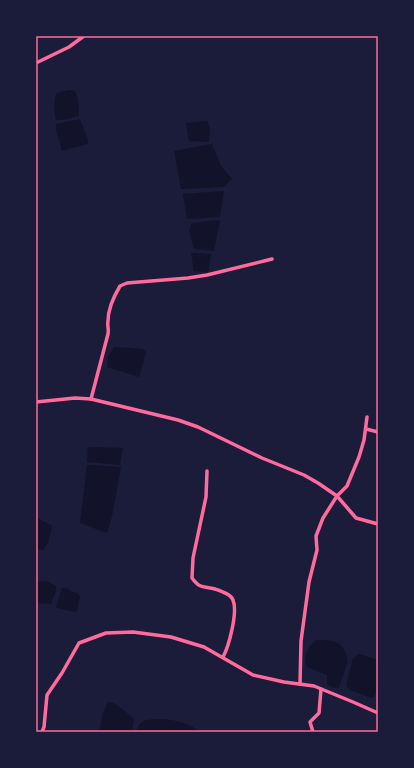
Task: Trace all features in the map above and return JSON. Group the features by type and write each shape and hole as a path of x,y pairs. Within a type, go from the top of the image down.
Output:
{"street":[{"path":"36,63 69,47 84,36"},
{"path":"92,399 108,334 110,311 120,286 127,283 207,275 272,259"},
{"path":"36,402 75,398 92,399 156,414 198,427 262,458 304,475 337,496 356,518 378,524"},
{"path":"300,684 301,640 309,582 317,550 316,536 323,518 337,496 347,486 359,457 364,440 367,417"},
{"path":"366,429 378,432"},
{"path":"207,471 206,497 191,569 192,578 197,585 207,589 215,589 229,595 233,599 235,609 228,646 224,657"},
{"path":"42,732 44,727 47,694 62,673 79,643 106,633 134,632 171,637 204,647 224,657 253,675 284,682 314,686 378,713"},
{"path":"313,732 310,722 318,713 321,689"}],"shaded area":[{"path":"69,90 75,91 78,99 79,116 56,120 54,106 57,93"},
{"path":"80,119 88,140 88,144 62,151 56,130 56,124"},
{"path":"207,121 210,129 209,142 189,141 186,123"},
{"path":"212,144 221,166 232,179 224,187 181,189 174,151"},
{"path":"224,191 220,217 187,219 183,194"},
{"path":"220,220 214,251 194,249 189,230 192,223"},
{"path":"191,253 211,254 208,272 194,271"},
{"path":"114,347 143,349 146,352 139,377 107,367 108,357"},
{"path":"88,447 123,448 120,465 87,462"},
{"path":"87,465 121,467 112,516 107,533 80,523"},
{"path":"36,517 52,526 48,543 43,550 36,549"},
{"path":"36,581 48,582 56,586 56,591 51,604 36,603"},
{"path":"62,588 67,588 80,596 77,611 74,612 56,607"},
{"path":"317,640 326,640 338,643 344,649 347,657 347,663 339,688 332,687 327,684 327,675 307,667 305,659 308,648"},
{"path":"359,654 378,660 378,688 374,697 371,698 350,690 346,686 353,658"},
{"path":"108,702 119,706 134,719 132,732 99,732 103,713"},
{"path":"163,719 182,722 200,732 136,732 140,724 146,720"}]}
